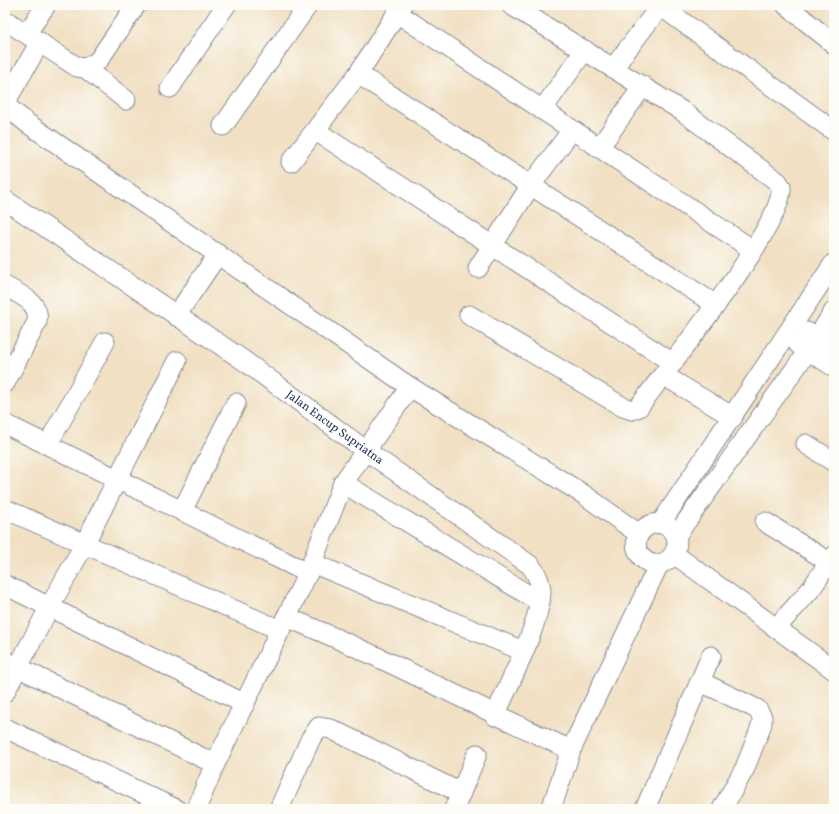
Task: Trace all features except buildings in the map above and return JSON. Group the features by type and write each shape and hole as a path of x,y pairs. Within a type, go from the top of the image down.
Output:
{"street":[{"path":"46,5 34,38 5,104 27,123 410,387 583,494 639,534"},
{"path":"5,20 77,67 86,68 98,61 136,5"},
{"path":"170,88 226,5"},
{"path":"223,126 308,5"},
{"path":"469,315 624,407 632,410 639,406 716,305 753,250 780,202 782,190 780,184 682,111 614,67 511,5"},
{"path":"614,67 660,5 834,131"},
{"path":"786,5 834,44"},
{"path":"291,162 358,74 399,9 542,110 753,250"},
{"path":"542,110 585,50"},
{"path":"86,68 126,100"},
{"path":"358,74 716,305"},
{"path":"599,148 643,86"},
{"path":"478,268 531,185 572,130"},
{"path":"316,131 492,245 668,369 733,417"},
{"name":"Jalan Encup Supriatna","path":"5,200 243,360 365,450 526,562 536,572 539,580 540,602 533,627 495,716"},
{"path":"176,316 218,254"},
{"path":"661,523 733,417 834,263"},
{"path":"5,286 29,301 36,307 39,315 37,322 5,383"},
{"path":"553,808 571,750 670,551 834,311"},
{"path":"790,330 812,345 834,367"},
{"path":"48,444 105,342"},
{"path":"812,345 834,350"},
{"path":"5,692 11,664 50,606 84,545 116,478 177,361"},
{"path":"196,809 215,764 310,568 343,483 410,387"},
{"path":"182,511 236,403"},
{"path":"5,424 182,511 310,568 523,650"},
{"path":"806,444 834,463"},
{"path":"343,483 540,602"},
{"path":"5,509 84,545 283,623 337,638 495,716 571,750"},
{"path":"765,522 832,559 811,589 776,628"},
{"path":"661,523 673,530 670,551 645,560 640,555 637,541 639,534 644,527 661,523"},
{"path":"670,551 834,670"},
{"path":"5,584 245,704"},
{"path":"645,809 711,656"},
{"path":"11,664 215,764"},
{"path":"701,682 757,709 762,717 762,724 748,762 722,809"},
{"path":"279,809 311,738 319,727 331,729 458,801 477,754"},
{"path":"5,728 176,809"}]}
